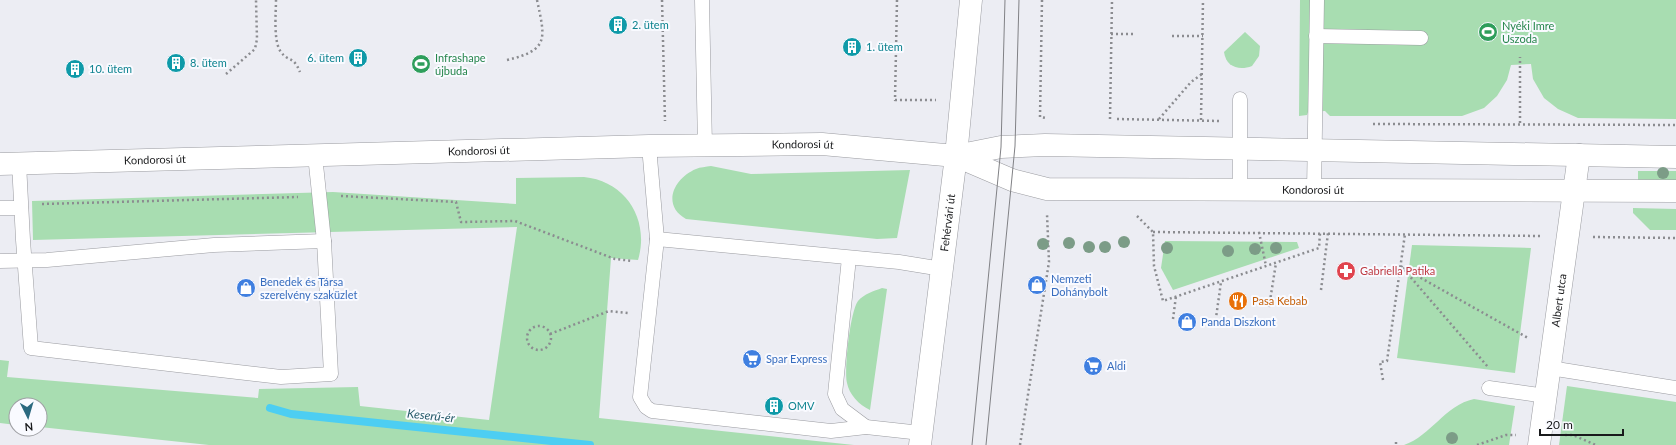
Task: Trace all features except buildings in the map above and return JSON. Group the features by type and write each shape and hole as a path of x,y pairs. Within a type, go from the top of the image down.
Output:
{"street":[{"name":"Fehérvári út","path":"920,439 956,156 971,0"},
{"name":"Kondorosi út","path":"10,164 649,146 822,144 956,156 1001,147 1046,145 1676,157"},
{"name":"Albert utca","path":"1539,445 1579,155"},
{"name":"Kondorosi út","path":"956,156 1012,180 1047,189 1676,191"}],"lane":[{"path":"702,0 705,146"},
{"path":"1314,191 1317,0"},
{"path":"1316,36 1421,38"},
{"path":"1240,100 1240,190"},
{"path":"649,146 657,239 640,397 646,407 652,411 831,431 866,427 920,439"},
{"path":"10,164 21,208 31,348 281,377 331,374 324,241 315,155"},
{"path":"0,208 21,208"},
{"path":"657,239 899,262 942,269"},
{"path":"0,261 25,259 47,260 214,245 324,241"},
{"path":"849,258 835,394 842,408 849,416 866,427"},
{"path":"1550,368 1676,388"},
{"path":"1489,388 1546,396"}],"path":[{"path":"226,74 255,49 257,39 256,0"},
{"path":"276,0 277,42 281,52 295,61 300,72"},
{"path":"507,60 531,54 541,42 542,20 537,0"},
{"path":"662,0 665,124"},
{"path":"897,0 895,100 936,100"},
{"path":"1042,0 1040,117 1048,118"},
{"path":"1110,119 1112,0"},
{"path":"1201,120 1203,0"},
{"path":"1111,34 1133,34"},
{"path":"1172,36 1202,36"},
{"path":"1520,57 1520,123"},
{"path":"1158,119 1191,82 1202,74"},
{"path":"1102,119 1158,119 1240,122"},
{"path":"1370,124 1520,123 1676,125"},
{"path":"1020,445 1050,262 1047,209"},
{"path":"1320,233 1319,248 1163,301 1154,266 1152,232 1259,232 1676,238"},
{"path":"1259,232 1266,266"},
{"path":"1321,290 1328,233"},
{"path":"1383,380 1380,362 1387,361 1404,234"},
{"path":"1269,307 1276,263"},
{"path":"1400,266 1529,338"},
{"path":"1400,266 1508,390"},
{"path":"1215,325 1221,282"},
{"path":"1173,319 1176,296"},
{"path":"550,334 609,311 649,314"},
{"path":"537,326 542,326 550,334 549,344 546,348 539,350 532,347 528,342 528,334 532,328 537,326"}],"green space":[{"name":"Nyéki Imre Uszoda","path":"1300,0 1676,0 1676,119 1578,118 1558,109 1544,98 1533,79 1531,64 1511,65 1507,80 1497,96 1484,108 1462,116 1330,116 1325,111 1308,112 1307,115 1299,116"},
{"path":"1245,32 1260,46 1259,56 1252,66 1238,68 1227,61 1224,52"},
{"path":"711,166 751,174 910,170 897,238 877,239 686,219 678,213 674,207 672,199 673,192 688,173 698,168"},
{"path":"1638,171 1676,171 1676,181 1638,180"},
{"path":"584,177 599,180 612,186 623,194 637,217 641,231 641,245 638,260 611,258 599,418 854,445 209,445 48,428 48,397 8,397 8,424 0,423 0,360 9,361 7,377 258,398 259,389 358,387 360,406 489,420 517,227 33,240 32,201 333,192 516,204 516,178"},
{"path":"1633,208 1676,209 1676,230 1650,230 1633,213"},
{"path":"1165,241 1297,242 1299,248 1173,290 1161,268"},
{"path":"1412,245 1531,248 1515,373 1397,358"},
{"path":"882,288 887,289 870,410 855,399 848,387 846,376 847,354 852,316 858,301 866,295"},
{"path":"1567,386 1676,402 1676,445 1559,445"},
{"path":"1474,399 1515,406 1509,445 1404,445 1414,441 1455,407"}],"waterway":[{"name":"Keserű-ér","path":"270,408 291,414 590,445"}],"tram line":[{"path":"972,445 1001,147 1005,0"},
{"path":"986,445 1015,146 1019,0"}],"place":[{"name":"2. ütem","path":"618,25"},
{"name":"Nyéki Imre Uszoda","path":"1488,32"},
{"name":"1. ütem","path":"852,47"},
{"name":"6. ütem","path":"358,58"},
{"name":"8. ütem","path":"176,63"},
{"name":"Infrashape újbuda","path":"421,64"},
{"name":"10. ütem","path":"75,69"},
{"name":"Gabriella Patika","path":"1346,271"},
{"name":"Nemzeti Dohánybolt","path":"1037,285"},
{"name":"Benedek és Társa szerelvény szaküzlet","path":"246,288"},
{"name":"Pasa Kebab","path":"1238,301"},
{"name":"Panda Diszkont","path":"1187,322"},
{"name":"Spar Express","path":"752,359"},
{"name":"Aldi","path":"1093,366"},
{"name":"OMV","path":"774,406"}]}
